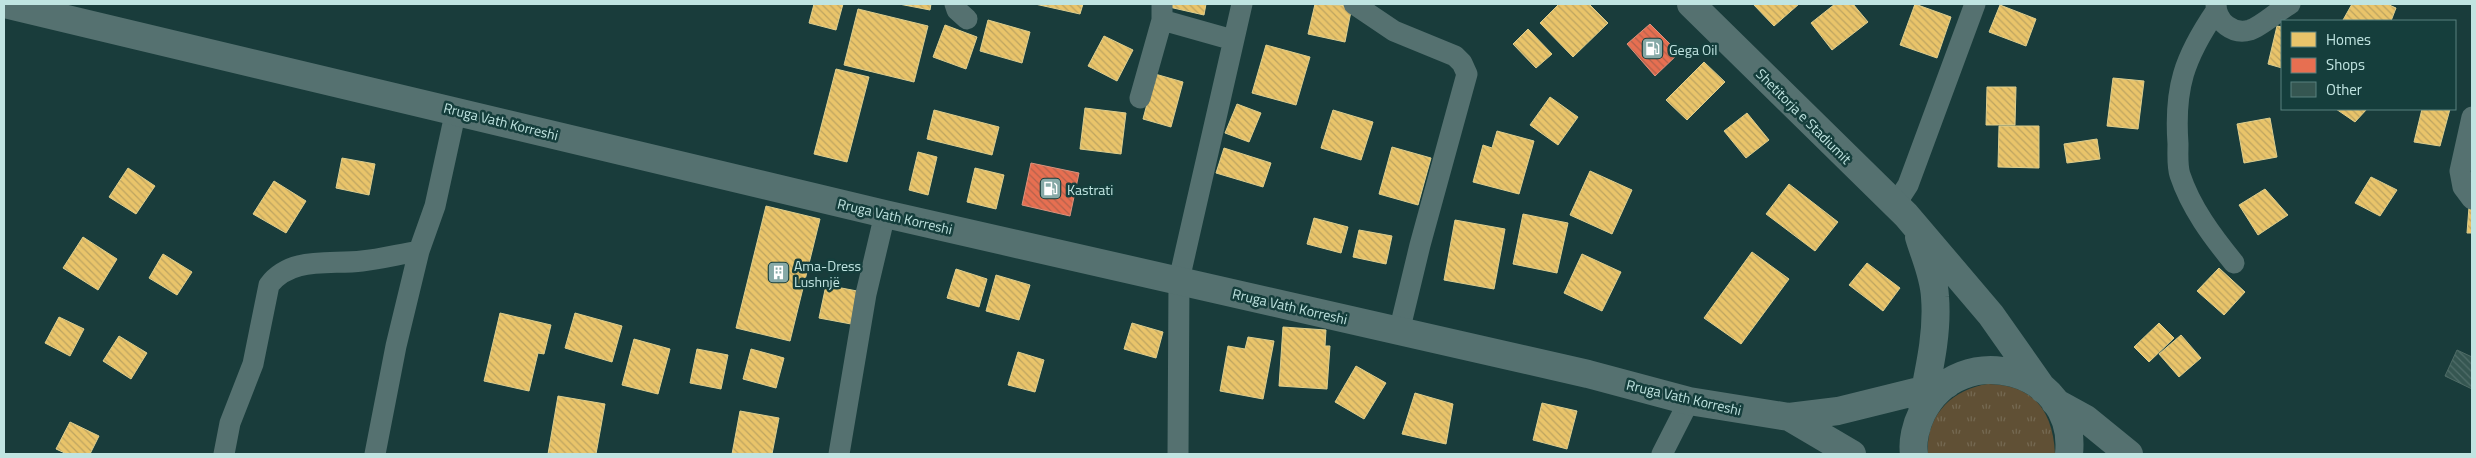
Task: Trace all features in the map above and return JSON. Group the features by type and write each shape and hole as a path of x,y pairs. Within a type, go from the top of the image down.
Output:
{"main road":[{"name":"Rruga Vath Korreshi","path":"4,4 456,110 885,214 1588,374 1689,401 1789,417 1838,411 1873,403 1936,387 1974,372 1996,370 2018,374 2086,419 2129,454"},
{"name":"Shetitorja e Stadiumit","path":"1691,4 1895,204 1939,251 1991,315 2063,416 2068,431 2069,454"},
{"name":"Shetitorja e Stadiumit","path":"1916,228 1934,286 1936,387"},
{"path":"1873,403 1900,387 1917,370 1928,350 1935,328"},
{"path":"1914,454 1915,434 1919,419 1936,387"},
{"name":"Rruga Vath Korreshi","path":"1789,417 1852,454"}],"street":[{"path":"1178,454 1179,280 1242,4"},
{"path":"1354,4 1394,31 1455,56 1462,63 1467,74 1420,245 1399,332"},
{"path":"1895,204 1908,185 1975,4"},
{"path":"2216,8 2223,24 2235,30 2251,30 2290,4"},
{"path":"2216,8 2200,33 2182,71 2176,117 2180,174 2206,228 2234,263"},
{"path":"1140,98 1162,12 1233,40"},
{"path":"375,454 396,346 419,251 435,206 456,110"},
{"path":"2472,117 2460,171 2462,187 2472,198"},
{"path":"839,454 866,294 885,214"},
{"path":"224,454 230,423 254,364 269,285 275,276 298,265 362,261 419,251"},
{"path":"1662,454 1689,401"}],"green space":[{"path":"1988,384 2018,389 2038,403 2050,425 2055,454 1928,454 1928,440 1931,428 1936,416 1943,407 1952,398 1963,392"}],"building: Homes":[{"path":"814,4 843,4 836,30 809,23"},
{"path":"899,4 931,4 930,10"},
{"path":"1035,4 1083,4 1080,14"},
{"path":"1170,4 1206,4 1204,15 1169,7"},
{"path":"1315,4 1352,6 1345,42 1308,34"},
{"path":"1559,4 1589,4 1608,23 1573,57 1540,23"},
{"path":"1753,4 1799,4 1774,26"},
{"path":"1835,4 1853,4 1868,22 1832,50 1811,23"},
{"path":"1915,4 1951,17 1937,58 1900,45"},
{"path":"2352,4 2387,4 2396,8 2391,20 2343,20"},
{"path":"2000,5 2036,19 2026,46 1989,32"},
{"path":"858,9 928,26 914,82 844,65"},
{"path":"988,20 1030,32 1022,63 980,51"},
{"path":"945,25 977,37 966,69 933,57"},
{"path":"2277,26 2281,27 2281,68 2268,64"},
{"path":"1528,29 1552,54 1536,68 1513,44"},
{"path":"1104,36 1133,50 1117,81 1088,66"},
{"path":"1266,45 1310,57 1296,105 1252,93"},
{"path":"1704,62 1725,82 1687,120 1666,100"},
{"path":"836,69 869,77 847,162 814,154"},
{"path":"1155,74 1183,82 1171,127 1143,119"},
{"path":"2113,78 2144,81 2138,129 2107,126"},
{"path":"1987,87 2016,87 2015,125 1986,125"},
{"path":"1550,97 1578,117 1558,145 1530,125"},
{"path":"1237,104 1261,113 1249,142 1225,133"},
{"path":"1085,108 1126,113 1121,154 1080,149"},
{"path":"934,110 999,127 992,155 927,139"},
{"path":"1333,110 1373,122 1361,160 1321,148"},
{"path":"2337,110 2366,110 2355,122"},
{"path":"2422,110 2450,110 2440,146 2414,142"},
{"path":"1747,113 1769,140 1746,158 1724,131"},
{"path":"2270,118 2277,157 2244,163 2237,124"},
{"path":"1999,126 2039,126 2039,168 1998,167"},
{"path":"1497,131 1534,141 1519,194 1473,182 1483,145 1492,148"},
{"path":"2097,139 2100,159 2067,163 2064,144"},
{"path":"1392,147 1431,158 1418,205 1379,194"},
{"path":"1224,148 1271,163 1263,187 1216,173"},
{"path":"918,152 937,157 928,195 909,190"},
{"path":"342,158 375,164 369,195 336,188"},
{"path":"128,168 155,186 136,214 109,197"},
{"path":"975,168 1004,175 996,209 967,202"},
{"path":"1590,171 1632,190 1612,234 1570,215"},
{"path":"2371,177 2397,190 2380,216 2355,203"},
{"path":"274,181 306,201 286,233 253,214"},
{"path":"1789,184 1838,222 1815,251 1766,214"},
{"path":"2265,189 2288,215 2258,235 2239,205"},
{"name":"Ama-Dress Lushnjë","path":"766,206 820,219 790,341 736,328"},
{"path":"2469,207 2472,207 2472,233 2467,233"},
{"path":"1523,214 1568,223 1557,273 1513,264"},
{"path":"1314,218 1348,227 1341,253 1307,244"},
{"path":"1455,220 1505,229 1494,289 1444,280"},
{"path":"1359,230 1392,236 1386,264 1353,257"},
{"path":"83,237 117,259 98,290 63,268"},
{"path":"1752,252 1789,279 1741,344 1704,318"},
{"path":"163,254 192,272 177,295 149,278"},
{"path":"1582,254 1621,272 1602,311 1564,293"},
{"path":"1867,263 1900,288 1883,311 1849,285"},
{"path":"2219,268 2245,292 2224,315 2197,291"},
{"path":"956,269 987,279 979,307 947,298"},
{"path":"996,275 1030,285 1019,320 986,311"},
{"path":"826,285 857,291 851,324 819,318"},
{"path":"500,313 551,325 544,354 538,353 529,391 484,381"},
{"path":"575,313 622,326 612,362 565,348"},
{"path":"59,317 84,329 70,356 45,343"},
{"path":"1132,323 1163,332 1156,358 1124,349"},
{"path":"2159,323 2174,338 2149,362 2134,347"},
{"path":"1283,327 1326,330 1325,346 1330,346 1327,389 1279,386"},
{"path":"2181,335 2201,358 2179,377 2159,354"},
{"path":"119,336 147,353 131,379 103,361"},
{"path":"1248,337 1274,341 1263,399 1220,391 1228,346 1245,349"},
{"path":"634,339 670,349 658,394 622,385"},
{"path":"697,349 728,355 721,389 690,383"},
{"path":"751,349 784,358 776,388 743,379"},
{"path":"1018,352 1044,360 1035,392 1008,385"},
{"path":"1356,366 1386,383 1364,419 1335,402"},
{"path":"1415,393 1453,404 1446,444 1402,434"},
{"path":"558,396 605,404 596,454 548,454"},
{"path":"1542,403 1577,411 1567,449 1533,440"},
{"path":"740,411 779,418 772,454 732,454"},
{"path":"70,422 99,436 90,454 67,454 56,449"}],"building: Shops":[{"name":"Gega Oil","path":"1650,24 1679,53 1655,76 1627,44"},
{"name":"Kastrati","path":"1031,163 1079,173 1070,216 1022,205"}],"building: Other":[{"path":"2457,350 2472,357 2472,389 2445,376"}],"place":[{"name":"Gega Oil","path":"1653,49"},
{"name":"Kastrati","path":"1051,189"},
{"name":"Ama-Dress Lushnjë","path":"778,273"}]}
